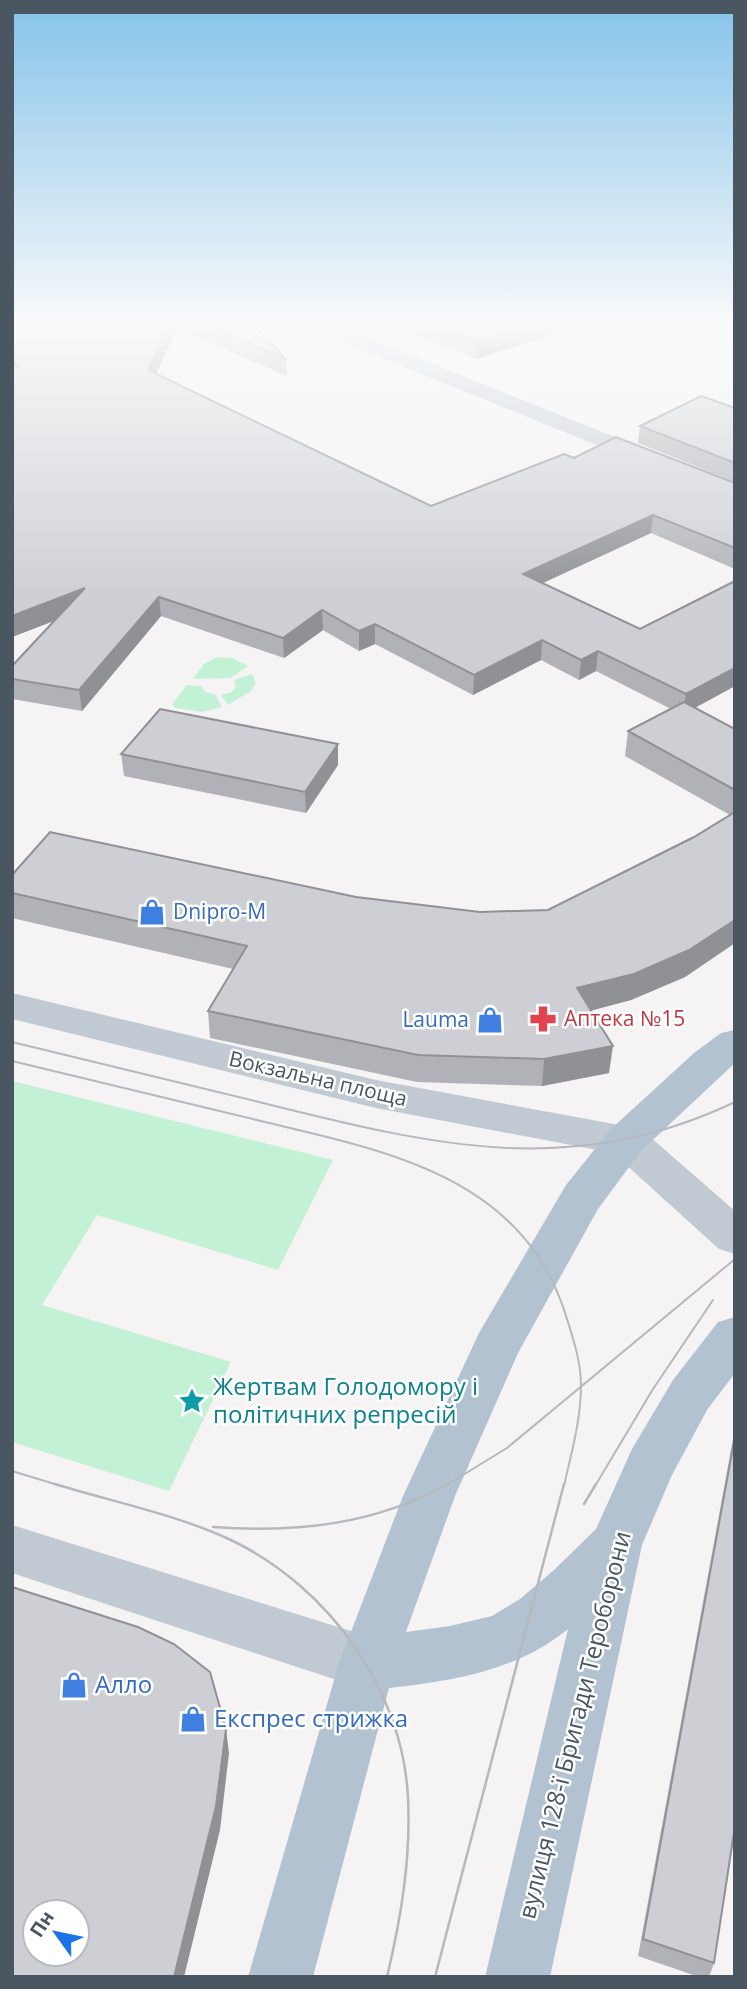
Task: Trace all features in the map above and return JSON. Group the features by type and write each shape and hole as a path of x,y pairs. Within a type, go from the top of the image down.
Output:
{"main road":[{"path":"539,415 735,494"},
{"path":"281,1977 367,1663 429,1496 496,1347 582,1197 626,1140 708,1063 735,1043"},
{"name":"вулиця 128-ї Бригади Тероборони","path":"517,1977 614,1545 650,1465 690,1395 735,1336"},
{"path":"367,1663 489,1644 527,1626 568,1595 614,1545"}],"street":[{"name":"Вокзальна площа","path":"12,1006 376,1094 626,1140"},
{"path":"626,1140 735,1237"},
{"path":"12,1549 367,1663"}],"green space":[{"path":"217,657 232,658 248,666 230,678 193,679 204,664"},
{"path":"252,674 256,683 251,691 228,705 221,695 232,692 236,686 234,680"},
{"path":"187,685 201,686 205,692 215,694 222,707 202,712 175,708 172,704"},
{"path":"12,1081 333,1160 278,1270 97,1215 42,1305 231,1362 169,1491 12,1442"}],"building":[{"path":"12,415 241,415 431,506 564,454 574,458 616,437 735,483 735,548 653,515 523,574 640,629 735,581 735,668 686,694 598,651 581,660 542,640 474,675 375,624 359,631 322,610 283,638 159,597 79,690 12,679 12,666 85,588 12,616"},
{"path":"663,415 735,415 735,463 640,426"},
{"path":"684,702 735,729 735,790 628,731"},
{"path":"160,709 338,744 305,792 121,754"},
{"path":"735,812 735,920 689,950 634,974 577,988 613,1046 544,1059 418,1055 208,1011 247,946 12,893 12,875 50,832 356,897 480,912 548,910 694,837"},
{"path":"735,1436 735,1826 714,1963 643,1939"},
{"path":"12,1587 138,1627 174,1644 210,1672 226,1729 216,1806 174,1977 12,1977"}],"tram line":[{"path":"12,1042 382,1131 498,1147 556,1148 614,1141 674,1126 735,1102"},
{"path":"12,1061 312,1133 405,1160 448,1179 486,1203 520,1233 547,1271 575,1344 581,1387"},
{"path":"581,1387 735,1259"},
{"path":"595,1486 653,1389 713,1300"},
{"path":"445,1486 507,1448 581,1387"},
{"path":"564,1486 575,1437 581,1387"},
{"path":"12,1471 61,1486"},
{"path":"55,1484 168,1516 233,1541 268,1561 300,1586 329,1614 355,1647 376,1682 392,1719 403,1758 408,1798 404,1888 387,1977"},
{"path":"213,1527 274,1529 334,1523 392,1509 448,1484"},
{"path":"435,1977 564,1484"},
{"path":"584,1504 596,1484"}],"place":[{"name":"Dnipro-M","path":"152,912"},
{"name":"Аптека №15","path":"543,1019"},
{"name":"Lauma","path":"490,1020"},
{"name":"Жертвам Голодомору і політичних репресій","path":"192,1401"},
{"name":"Алло","path":"74,1685"},
{"name":"Експрес стрижка","path":"193,1719"}]}
